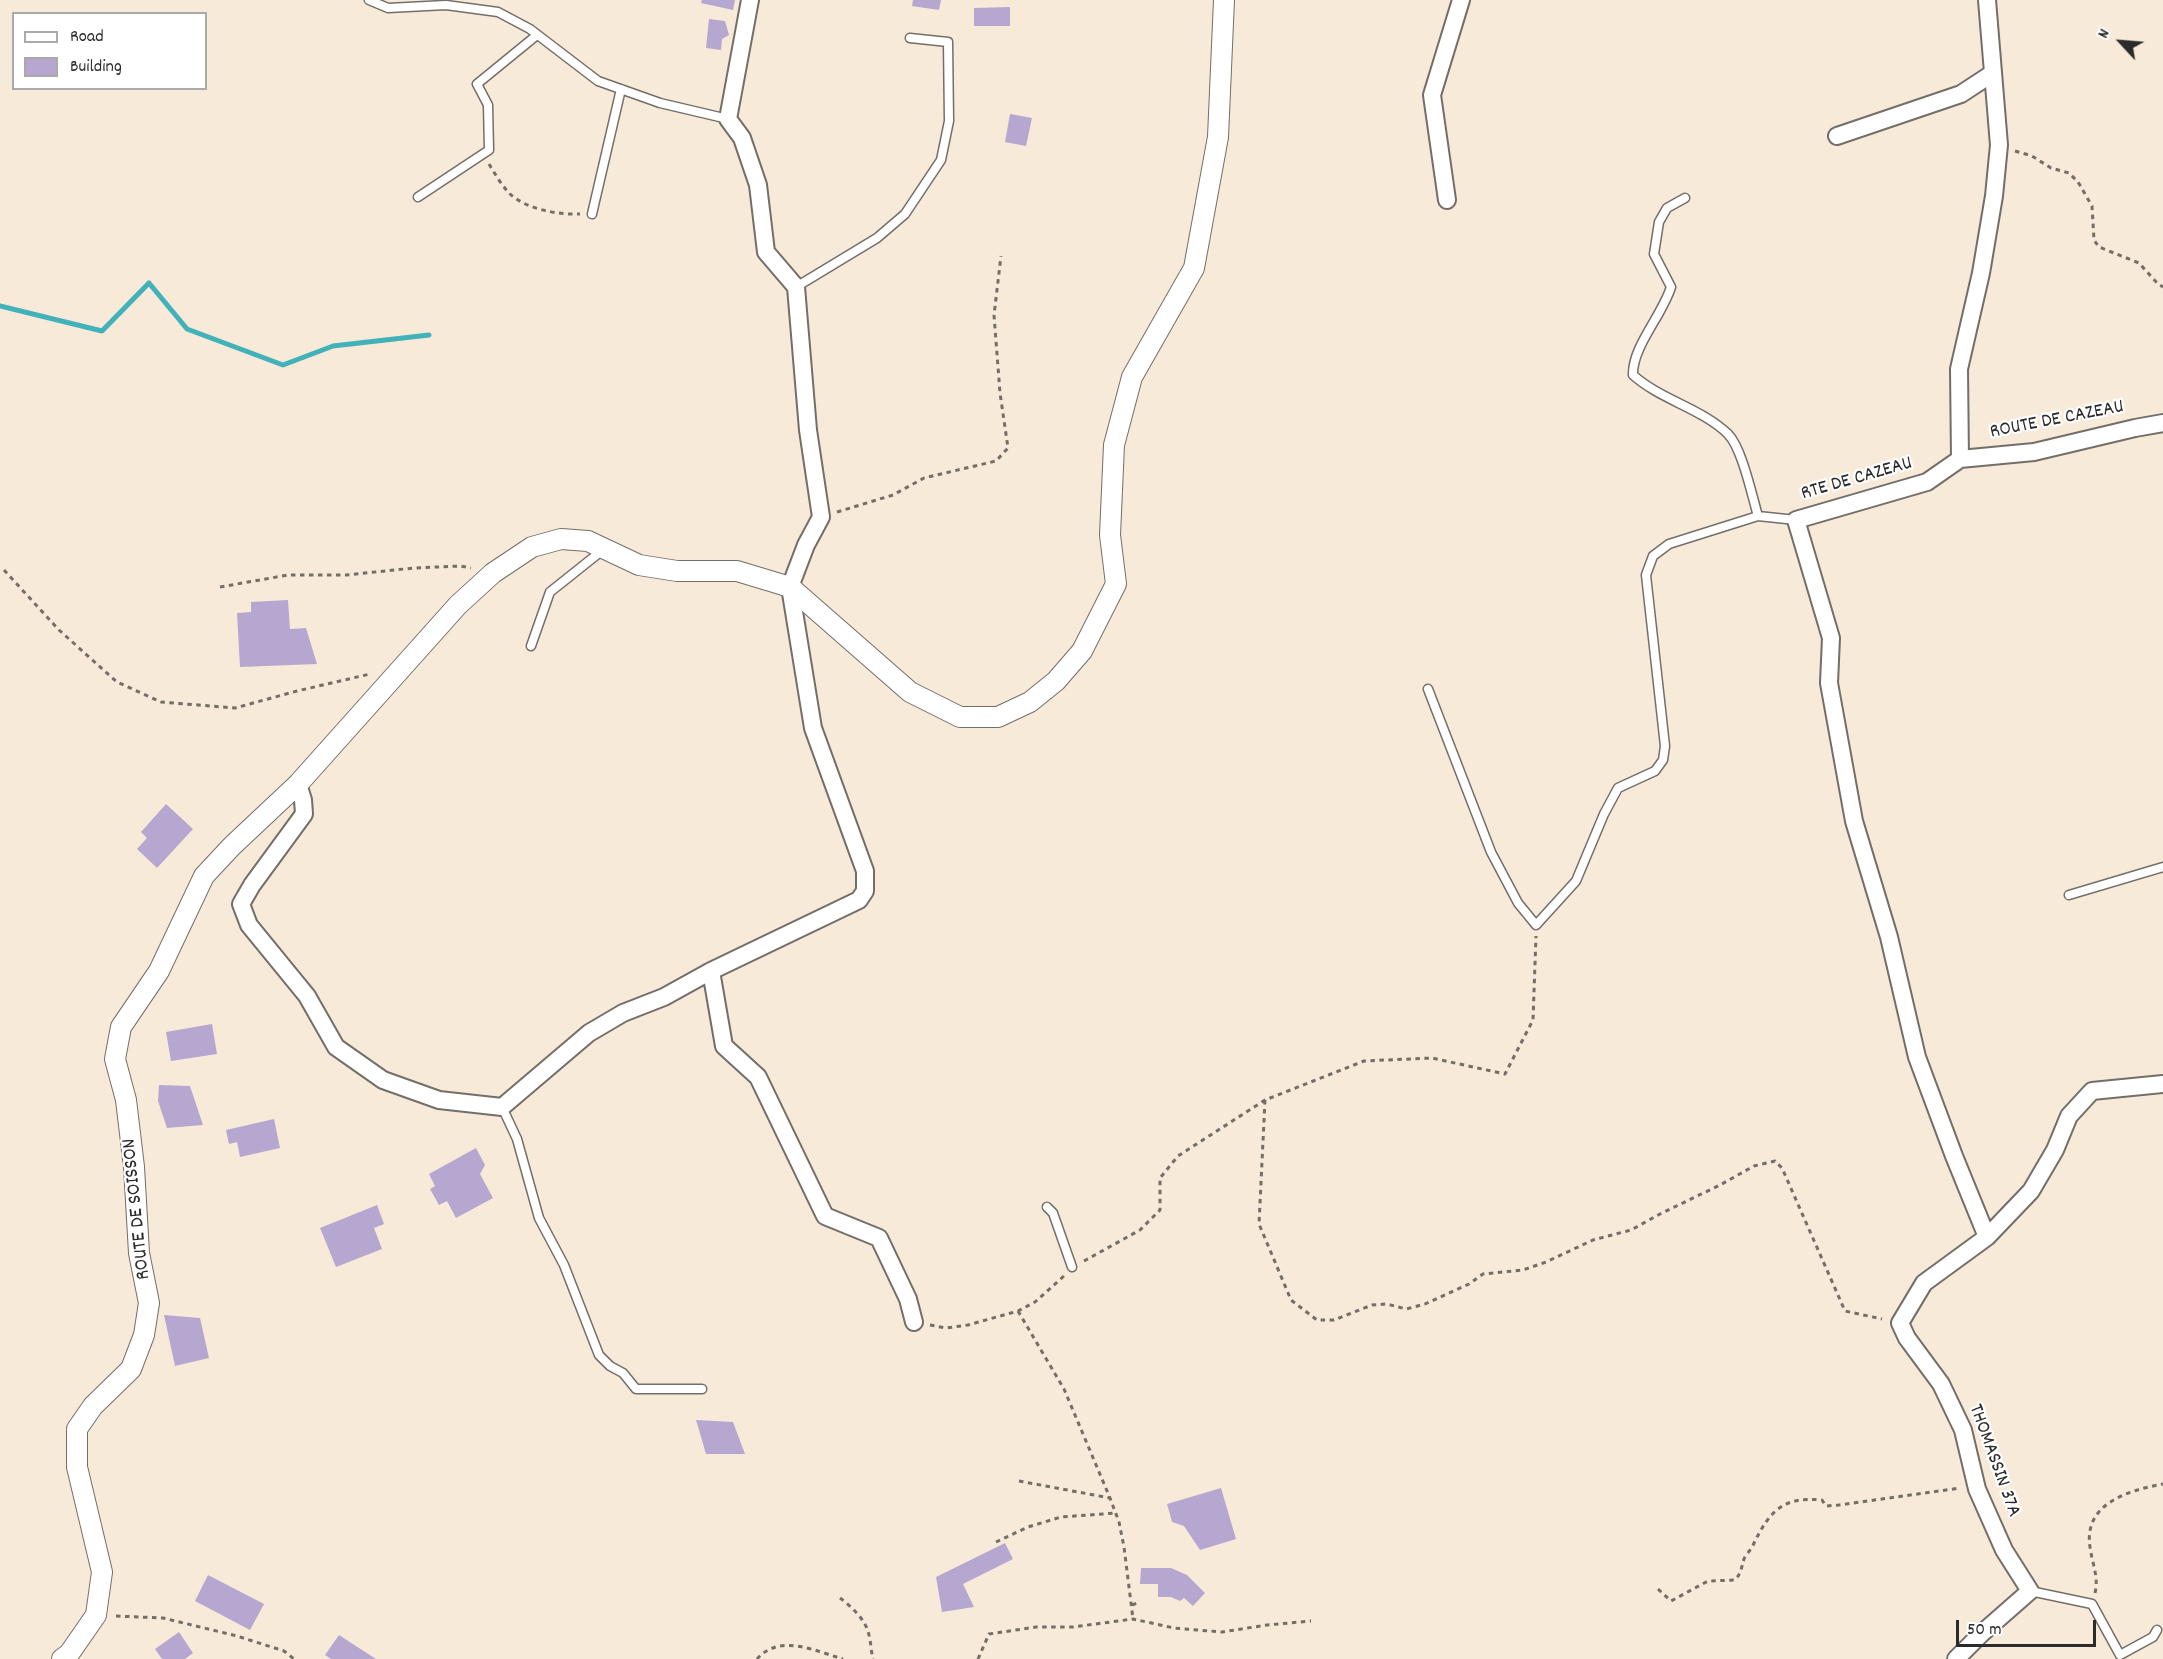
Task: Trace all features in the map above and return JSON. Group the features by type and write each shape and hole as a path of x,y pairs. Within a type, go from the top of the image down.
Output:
{"street":[{"path":"298,784 304,814 252,885 241,904 249,925 307,996 336,1047 383,1080 439,1100 502,1107 589,1033 623,1013 664,997 711,971 859,900 866,891 865,871 813,728 790,587 806,545 821,517 808,430 796,287 766,252 758,184 742,138 728,120 750,0"},
{"path":"790,587 910,692 960,717 998,717 1030,702 1056,681 1082,651 1116,584 1110,535 1114,445 1132,377 1194,268 1218,137 1224,0"},
{"path":"1447,200 1432,94 1461,0"},
{"path":"1960,459 1959,369 1981,273 1994,196 1999,146 1987,0"},
{"path":"1837,136 1961,94 1993,73"},
{"name":"ROUTE DE CAZEAU","path":"1960,459 2034,452 2163,423"},
{"name":"RTE DE CAZEAU","path":"1796,520 1927,482 1960,459"},
{"path":"1796,520 1831,638 1829,683 1854,821 1889,938 1917,1057 1953,1156 1988,1237"},
{"name":"ROUTE DE SOISSON","path":"62,1659 69,1654 96,1614 102,1572 77,1467 77,1429 93,1406 131,1369 144,1335 149,1303 139,1253 134,1167 126,1100 115,1059 121,1027 159,971 204,876 232,846 298,784 458,605 493,573 532,548 561,539 588,541 639,565 676,571 737,571 790,587"},
{"path":"711,971 724,1046 758,1077 825,1216 879,1238 908,1299 914,1322"},
{"path":"1900,1323 1924,1283 1988,1237 2031,1191 2055,1150 2069,1116 2092,1091 2163,1084"},
{"name":"THOMASSIN 37A","path":"1900,1323 1907,1338 1941,1384 1959,1421 1977,1489 2004,1550 2030,1591"},
{"path":"1956,1659 2030,1591"}],"lane":[{"path":"369,0 388,8 446,5 498,12 537,35 598,81 660,103 728,120"},
{"path":"418,197 489,150 488,105 477,84 537,35"},
{"path":"796,287 877,238 905,214 940,160 949,121 948,42 910,38"},
{"path":"592,214 621,89"},
{"path":"1684,198 1667,208 1659,222 1654,255 1671,287 1667,300 1633,363 1634,375 1643,384 1706,418 1729,435 1738,452 1758,516"},
{"path":"1428,689 1491,852 1518,903 1536,925 1576,881 1604,814 1618,788 1655,771 1663,760 1665,746 1646,575 1653,556 1669,544 1758,516 1796,520"},
{"path":"531,646 550,592 605,548"},
{"path":"2069,895 2163,867"},
{"path":"502,1107 517,1139 540,1218 564,1265 599,1355 609,1366 624,1373 636,1389 702,1389"},
{"path":"1047,1207 1053,1213 1072,1267"},
{"path":"2030,1591 2092,1604 2120,1655 2153,1637 2157,1630"}],"path":[{"path":"1999,146 2032,156 2051,168 2069,173 2078,182 2092,206 2094,240 2099,247 2139,262 2163,287"},
{"path":"473,160 488,163 509,194 525,202 555,213 592,214"},
{"path":"821,517 893,495 924,478 996,461 1008,448 1000,393 994,315 1001,256"},
{"path":"220,587 288,575 346,575 425,567 460,566 493,573"},
{"path":"4,570 59,630 117,682 161,702 235,708 378,672 401,670"},
{"path":"914,1322 946,1328 1018,1311 1035,1302 1072,1267 1140,1230 1160,1210 1160,1178 1178,1156 1265,1100 1364,1061 1432,1058 1506,1074 1533,1020 1536,925"},
{"path":"1265,1100 1259,1224 1291,1300 1317,1320 1334,1320 1372,1305 1387,1304 1406,1309 1425,1304 1484,1274 1523,1270 1593,1240 1631,1230 1754,1166 1775,1161 1782,1168 1845,1311 1900,1323"},
{"path":"1018,1311 1064,1389 1116,1513 1124,1547 1133,1619"},
{"path":"1019,1481 1110,1498"},
{"path":"2092,1604 2097,1583 2089,1544 2093,1519 2116,1497 2163,1484"},
{"path":"1658,1589 1671,1601 1708,1581 1736,1580 1742,1572 1745,1557 1751,1551 1764,1525 1783,1503 1810,1498 1822,1500 1826,1506 1839,1506 1961,1488 1977,1489"},
{"path":"996,1542 1028,1527 1061,1517 1116,1513"},
{"path":"840,1598 855,1610 869,1635 869,1646 873,1659"},
{"path":"1132,1605 1140,1602"},
{"path":"96,1614 163,1618 237,1636 284,1651 294,1659"},
{"path":"978,1659 988,1634 1036,1627 1073,1627 1133,1619 1174,1628 1222,1632 1311,1621"},
{"path":"757,1659 764,1652 786,1644 843,1659"}],"building":[{"path":"702,0 735,0 733,10 701,3"},
{"path":"913,0 941,0 939,10 912,6"},
{"path":"1010,7 1010,26 974,26 974,8"},
{"path":"709,19 725,21 729,35 722,39 721,50 706,48"},
{"path":"1010,114 1032,118 1026,146 1005,142"},
{"path":"288,600 290,629 306,628 317,664 240,667 237,613 251,612 251,602"},
{"path":"166,804 193,829 157,868 137,849 147,838 141,832"},
{"path":"212,1024 217,1054 171,1061 166,1032"},
{"path":"159,1085 190,1086 203,1125 167,1128 158,1101"},
{"path":"274,1119 280,1148 240,1157 237,1142 229,1144 226,1130"},
{"path":"476,1148 485,1165 480,1174 493,1198 456,1218 447,1201 439,1205 430,1189 435,1186 429,1174"},
{"path":"377,1205 384,1224 374,1228 382,1249 336,1267 320,1228"},
{"path":"164,1315 200,1318 209,1358 175,1366"},
{"path":"696,1420 733,1422 745,1454 706,1454"},
{"path":"1221,1488 1236,1539 1200,1550 1184,1526 1172,1522 1167,1504"},
{"path":"1005,1543 1013,1559 963,1584 974,1607 942,1612 936,1577"},
{"path":"1141,1568 1171,1568 1187,1575 1205,1593 1193,1606 1184,1598 1180,1601 1171,1597 1158,1597 1158,1584 1140,1584"},
{"path":"208,1575 264,1604 250,1630 195,1601"},
{"path":"179,1632 193,1653 185,1659 162,1659 155,1649"},
{"path":"339,1635 376,1659 331,1659 325,1655"}],"waterway":[{"path":"0,306 102,331 149,283 187,329 283,365 333,346 429,335"}]}
